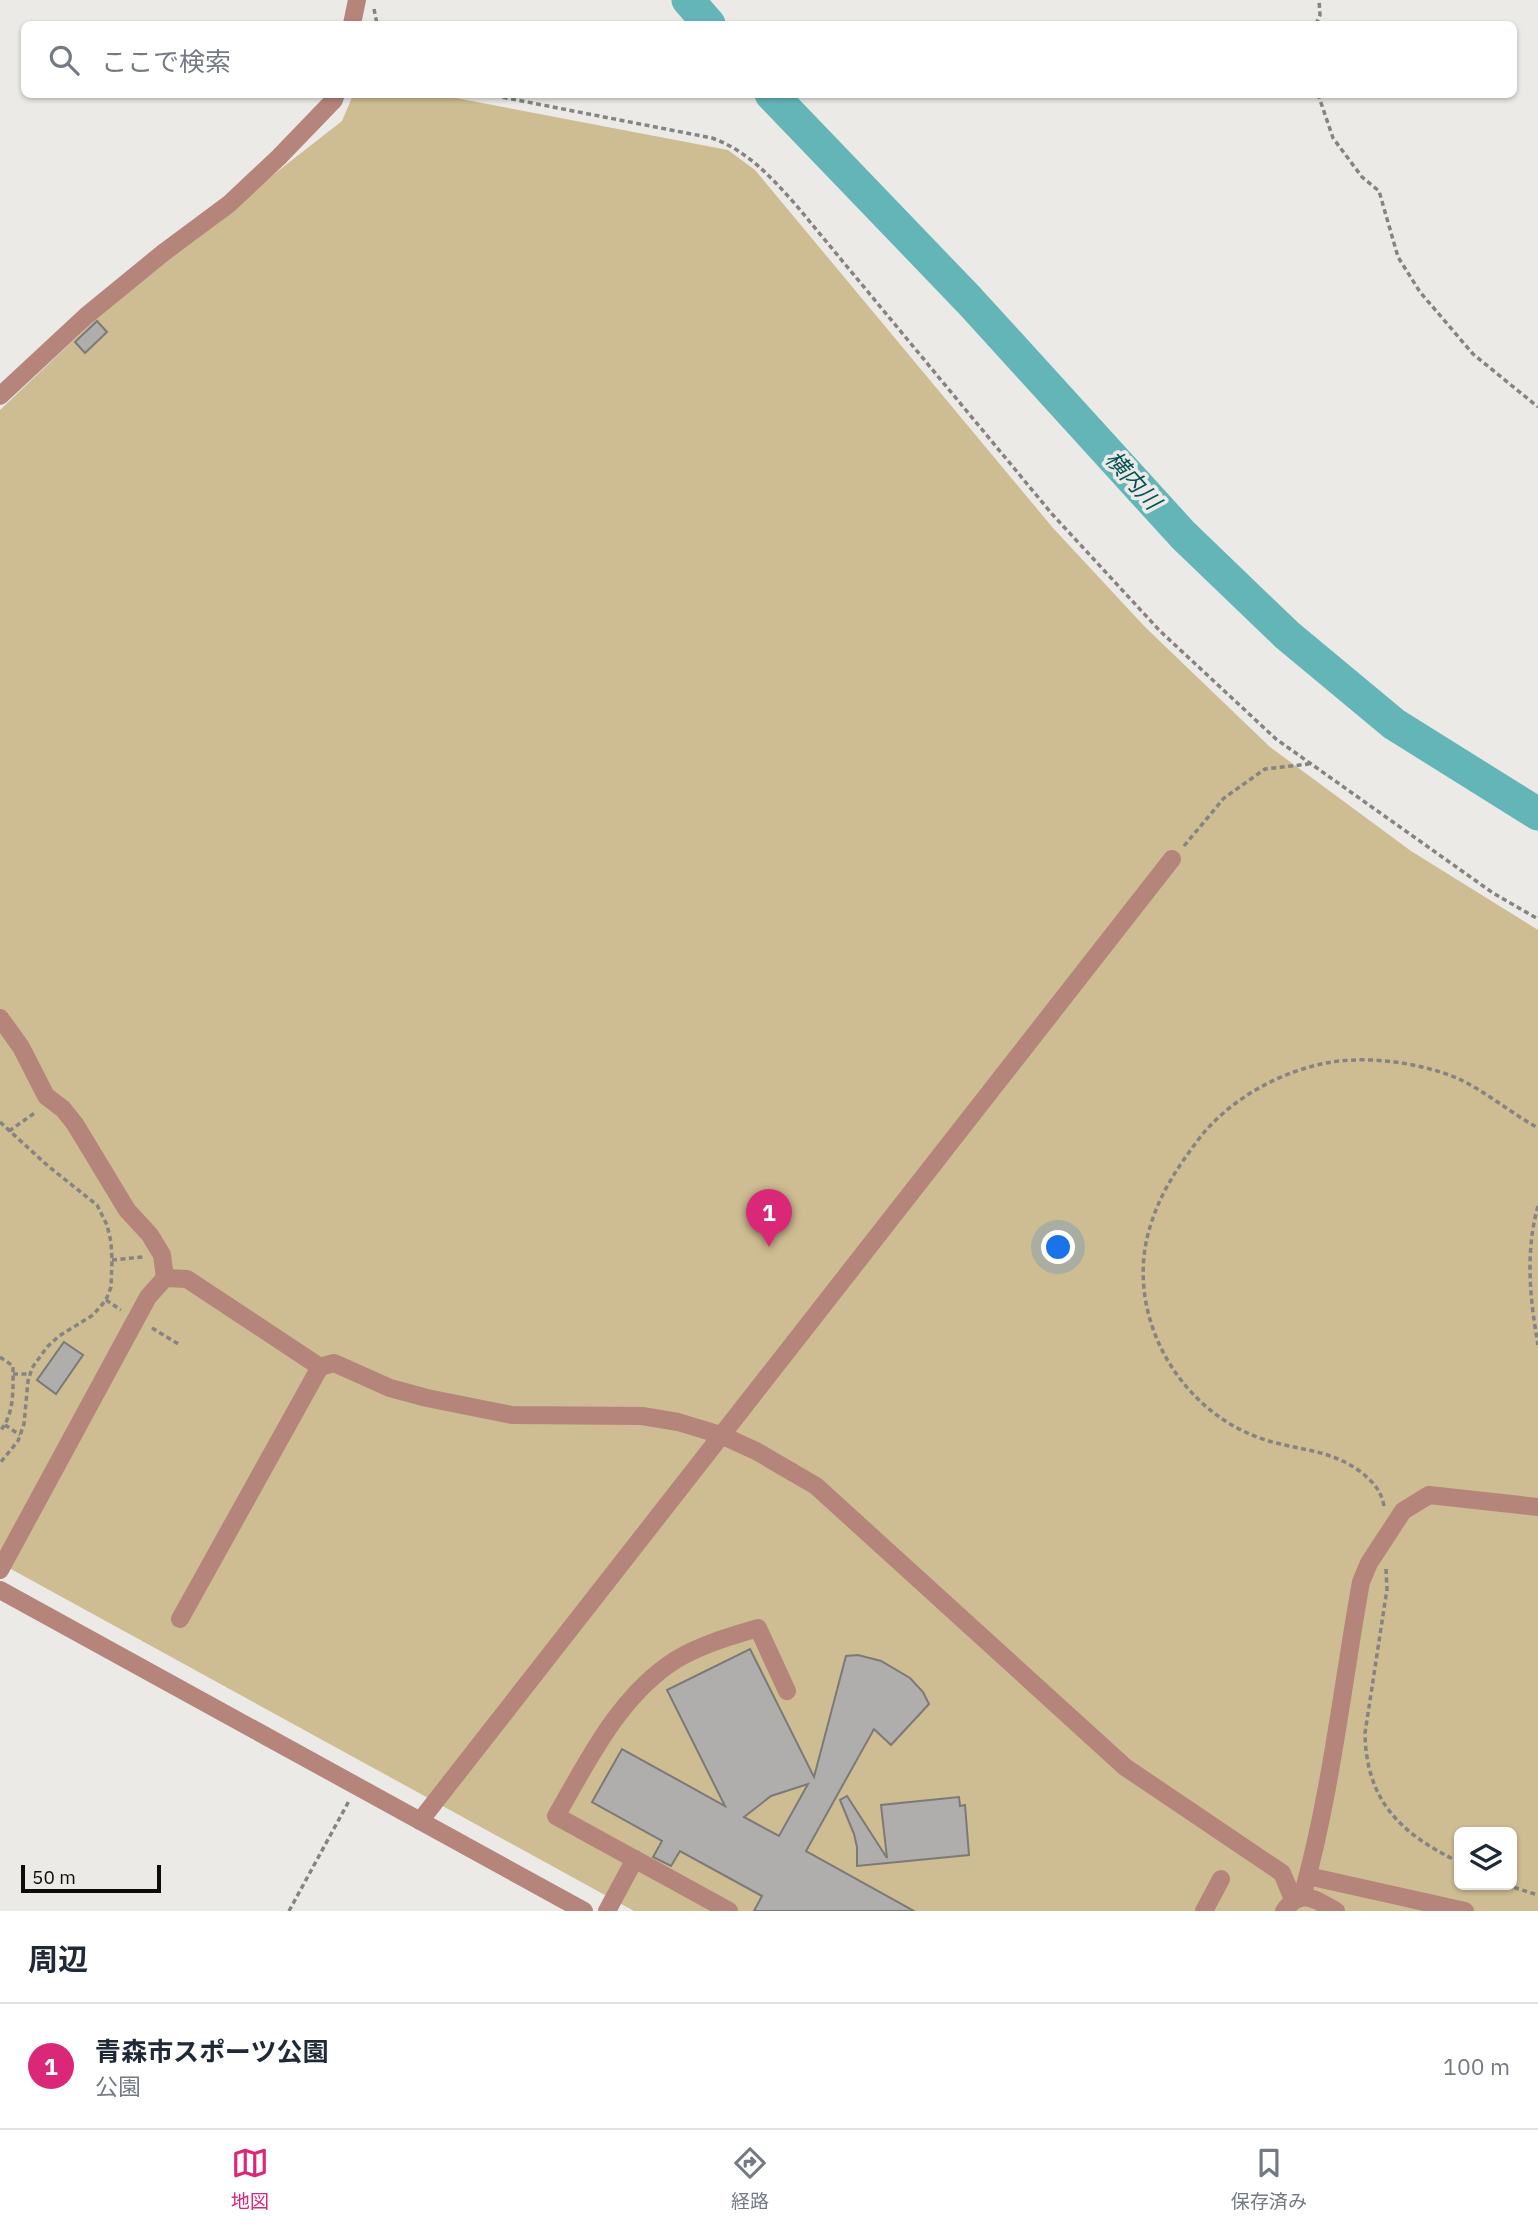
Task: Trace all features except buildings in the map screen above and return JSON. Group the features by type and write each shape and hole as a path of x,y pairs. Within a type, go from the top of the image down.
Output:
{"street":[{"path":"353,21 357,0"},
{"path":"0,396 86,316 163,253 229,204 279,157 335,98"},
{"path":"420,1821 1172,859"},
{"path":"0,1018 21,1047 46,1096 63,1109 75,1124 127,1210 150,1235 162,1255 165,1278 148,1297 0,1570"},
{"path":"165,1278 187,1279 320,1367"},
{"path":"180,1619 320,1367 334,1363 390,1388 512,1415 642,1416 678,1422 722,1435 756,1451 816,1486 1125,1767 1282,1873 1293,1902"},
{"path":"1293,1902 1308,1876 1315,1851 1361,1582 1369,1563 1403,1511 1429,1495 1538,1507"},
{"path":"0,1590 584,1911"},
{"path":"729,1911 556,1816 608,1728 633,1697 668,1664 714,1642 758,1628 786,1691"},
{"path":"607,1911 635,1859"},
{"path":"1308,1876 1465,1911"},
{"path":"1204,1911 1221,1879"},
{"path":"1293,1902 1319,1902 1336,1911"}],"path":[{"path":"1317,21 1320,0"},
{"path":"507,98 712,138 739,150 762,167 1052,514 1160,631 1276,739 1493,893 1538,919"},
{"path":"1319,98 1333,138 1362,177 1379,191 1398,257 1420,292 1473,354 1538,407"},
{"path":"1172,859 1224,798 1265,769 1311,764"},
{"path":"1454,1860 1413,1837 1398,1822 1381,1800 1365,1756 1365,1733 1387,1589 1382,1493 1362,1473 1333,1455 1256,1437 1200,1402 1177,1378 1162,1352 1145,1299 1143,1265 1149,1229 1158,1203 1172,1175 1203,1133 1227,1109 1283,1076 1314,1065 1348,1059 1389,1062 1424,1069 1457,1079 1538,1128"},
{"path":"9,1132 52,1100"},
{"path":"0,1122 97,1205 107,1225 112,1261 111,1287 106,1300 93,1315 59,1336 47,1347 30,1374 24,1424 18,1441 0,1463"},
{"path":"1538,1206 1531,1243 1530,1276 1538,1345"},
{"path":"112,1261 162,1255"},
{"path":"0,1357 13,1366 10,1413 0,1431"},
{"path":"13,1374 30,1374"},
{"path":"5,1425 20,1435"},
{"path":"289,1911 356,1787"},
{"path":"1517,1888 1538,1895"}],"shaded area":[{"path":"352,98 456,98 728,150 755,170 1053,528 1145,627 1270,747 1411,851 1538,930 1538,1911 634,1911 0,1563 0,410 124,292 221,221 255,189 342,121"}],"waterway":[{"name":"横内川","path":"688,0 706,21"},
{"name":"横内川","path":"775,98 969,300 1183,535 1287,635 1394,724 1538,814"}],"place":[{"name":"青森市スポーツ公園","path":"769,1247"}]}
